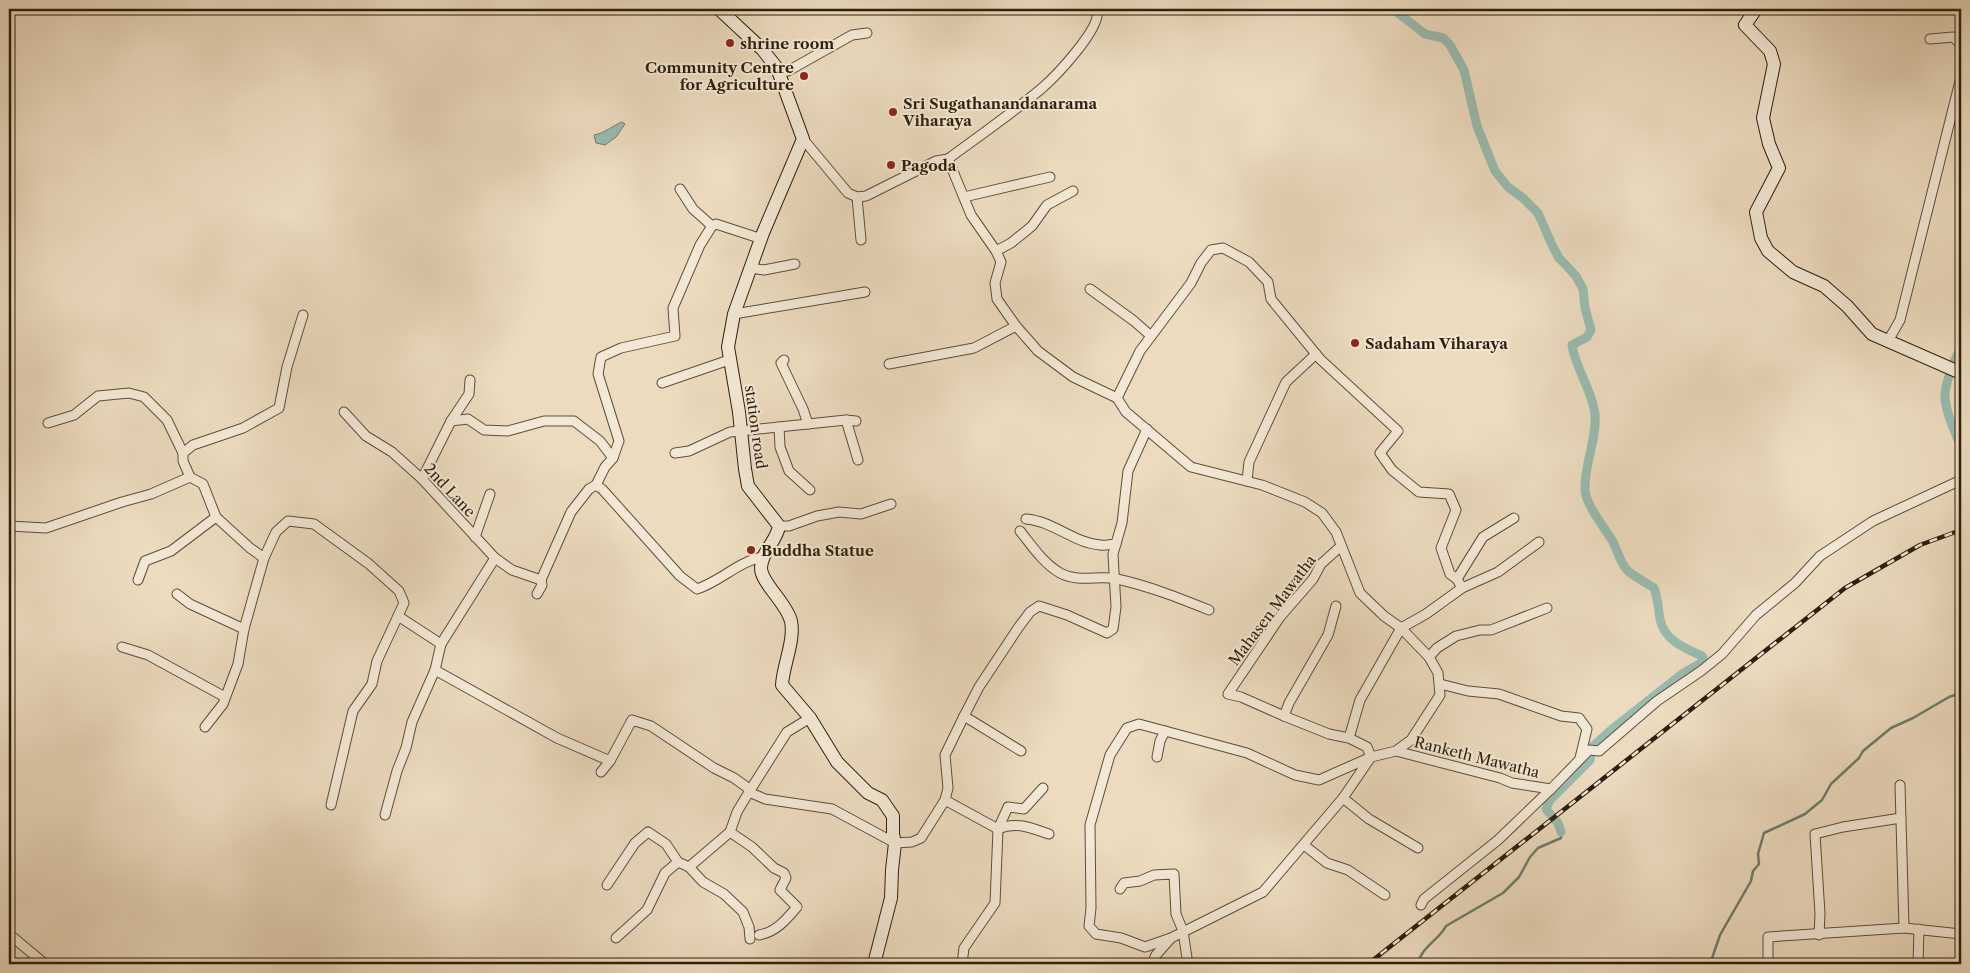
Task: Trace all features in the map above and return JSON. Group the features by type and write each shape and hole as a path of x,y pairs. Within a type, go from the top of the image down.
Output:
{"street":[{"path":"719,9 762,49 778,72 804,139 848,193 857,197 866,196 936,161 948,159 1042,88 1088,37 1098,15 1097,10 1094,9"},
{"path":"1756,9 1745,25 1770,51 1774,64 1763,118 1769,144 1778,168 1756,212 1761,238 1768,251 1793,272 1824,286 1847,306 1872,334 1961,373"},
{"path":"778,72 788,70 852,35 867,33"},
{"path":"1930,39 1953,37 1961,44"},
{"path":"1888,341 1900,320 1961,77"},
{"name":"station road","path":"779,526 748,486 728,347 734,314 762,239 804,139"},
{"path":"948,159 971,215 996,251 1001,262 995,283 997,298 1016,326 1038,351 1073,377 1116,398 1126,412 1191,467 1262,485 1305,502 1322,514 1336,532 1360,593 1384,616 1401,628 1429,657 1438,673 1440,695 1412,740 1396,751 1371,757 1320,780 1295,775 1247,753 1139,724 1127,728 1110,755 1090,825 1091,908 1089,926 1096,934 1121,938 1144,946 1170,938 1214,918 1263,892 1343,798 1371,757"},
{"path":"964,197 1050,178"},
{"path":"680,189 693,209 712,226"},
{"path":"996,251 1032,226 1047,205 1073,191"},
{"path":"857,197 861,240"},
{"path":"537,594 542,585 541,580 571,512 589,489 596,486 605,467 613,458 619,441 598,374 601,357 621,348 675,336 673,308 700,245 712,226 716,224 762,239"},
{"path":"1116,398 1140,351 1191,284 1201,263 1211,250 1223,248 1249,262 1268,282 1271,299 1318,356 1398,431 1380,453 1392,470 1419,492 1449,494 1456,510 1441,548 1450,574 1457,579 1462,588"},
{"path":"751,268 764,270 795,264"},
{"path":"1090,290 1134,321 1151,336"},
{"path":"734,314 865,292"},
{"path":"183,453 193,445 242,428 278,408 303,316"},
{"path":"889,364 974,348 1016,326"},
{"path":"1247,481 1249,462 1286,382 1318,356"},
{"path":"662,383 730,360"},
{"path":"784,360 781,363 808,424"},
{"path":"422,479 451,421 469,394 470,380"},
{"path":"48,423 74,416 98,396 129,393 144,396 167,420 183,453 183,461 190,477 203,484 216,517 264,558"},
{"name":"2nd Lane","path":"344,412 366,436 392,452 422,479 495,558 512,570 541,580"},
{"path":"451,421 468,419 484,430 508,431 544,421 574,421 600,441 613,458"},
{"path":"675,453 689,451 730,432 741,430 846,420 856,421"},
{"path":"846,420 858,460"},
{"path":"779,427 780,447 790,471 810,490"},
{"path":"600,772 610,761 632,720 651,726 714,768 734,778 748,788 749,792 765,799 832,809 895,842 912,842 921,838 945,800 948,788 945,754 979,687 1030,612 1039,606 1067,615 1107,633 1113,629 1116,607 1113,554 1122,523 1128,472 1147,429"},
{"path":"9,526 46,528 151,494 190,477"},
{"path":"1421,905 1424,899 1498,840 1589,750 1599,751 1657,701 1702,671 1722,654 1756,615 1795,583 1820,556 1874,521 1961,480"},
{"path":"596,486 602,489 680,576 697,588 708,585 735,568 763,557"},
{"path":"475,537 490,494"},
{"path":"874,964 891,898 895,842 893,816 891,810 882,800 868,793 837,762 810,718 786,693 782,685 792,630 790,619 780,599 762,574 761,566 763,557 779,526 789,526 818,516 839,512 861,514 891,504"},
{"path":"138,580 145,561 171,551 216,517"},
{"path":"1457,579 1483,537 1514,518"},
{"path":"1026,519 1038,520 1076,538 1100,545 1116,544"},
{"path":"205,727 224,704 238,664 244,629 264,558 276,532 288,522 314,524 369,564 399,591 404,603 388,641 377,661 372,684 352,711 331,805"},
{"path":"1020,531 1043,560 1061,573 1080,579 1115,579 1150,588 1209,610"},
{"path":"1349,738 1360,700 1401,628 1426,614 1462,588 1498,572 1539,542"},
{"name":"Mahasen Mawatha","path":"1284,716 1241,697 1228,694 1280,617 1313,579 1321,564 1342,546"},
{"path":"385,815 412,722 435,670 442,644 495,558"},
{"path":"177,594 190,604 244,629"},
{"path":"1336,606 1328,635 1289,703 1284,716 1329,734 1349,738 1367,747 1371,757"},
{"path":"1429,657 1437,648 1456,636 1480,630 1491,630 1548,608"},
{"path":"398,616 442,644"},
{"path":"122,648 148,655 196,682 210,687 225,697"},
{"path":"435,670 557,738 610,761"},
{"path":"1440,684 1468,691 1499,694 1561,716 1579,718 1588,729 1579,760"},
{"path":"964,716 1021,751"},
{"path":"689,867 730,832 737,812 787,732 810,718"},
{"path":"1157,757 1160,741 1165,731"},
{"name":"Ranketh Mawatha","path":"1396,751 1500,778 1512,783 1551,789"},
{"path":"1900,785 1904,928"},
{"path":"962,964 964,948 995,903 998,829 1008,807 1024,808 1043,788"},
{"path":"1343,798 1369,819 1418,848"},
{"path":"945,800 998,829 1009,825 1025,826 1049,834"},
{"path":"1819,935 1820,914 1815,834 1843,827 1901,818"},
{"path":"608,885 635,843 648,832 666,844 678,862 689,867 703,882 724,894 743,912 749,927 750,939"},
{"path":"730,832 752,847 774,868 784,873 786,878 780,890 797,907 783,923 767,934 759,935"},
{"path":"1304,845 1327,863 1348,870 1385,895"},
{"path":"616,938 647,910 665,873 678,862"},
{"path":"1120,890 1124,883 1140,881 1154,875 1174,874 1176,914 1183,931 1189,964"},
{"path":"1768,964 1768,936 1819,935 1904,928 1961,934"},
{"path":"1918,964 1919,930"},
{"path":"9,934 46,964"},
{"path":"1152,964 1156,955 1170,938"}],"water":[{"path":"622,122 625,124 616,137 605,145 596,143 594,135 602,133"}],"waterway":[{"path":"1393,9 1425,34 1443,38 1450,45 1464,70 1477,126 1495,171 1508,187 1523,198 1538,213 1559,258 1576,276 1583,289 1585,308 1591,330 1587,337 1572,345 1576,362 1591,396 1595,414 1594,433 1585,480 1586,496 1612,540 1625,567 1654,588 1660,619 1666,633 1670,638 1688,650 1702,656 1704,661 1682,674 1593,746 1590,760 1550,800 1546,809 1558,823 1561,832"},
{"path":"1961,348 1951,371 1945,395 1948,415 1961,447"},
{"path":"1710,964 1720,935 1751,881 1753,871 1759,864 1758,854 1764,833 1805,814 1822,800 1831,784 1859,758 1863,751 1891,728 1913,718 1949,697 1961,693"},
{"path":"1418,964 1426,948 1446,926 1503,893 1519,877 1530,857 1538,848 1561,838 1561,832"}],"railway":[{"path":"1368,964 1845,588 1920,545 1961,530"}],"place":[{"name":"shrine room","path":"730,43"},
{"name":"Community Centre for Agriculture","path":"804,76"},
{"name":"Sri Sugathanandanarama Viharaya","path":"893,112"},
{"name":"Pagoda","path":"891,165"},
{"name":"Sadaham Viharaya","path":"1355,343"},
{"name":"Buddha Statue","path":"751,550"}]}
